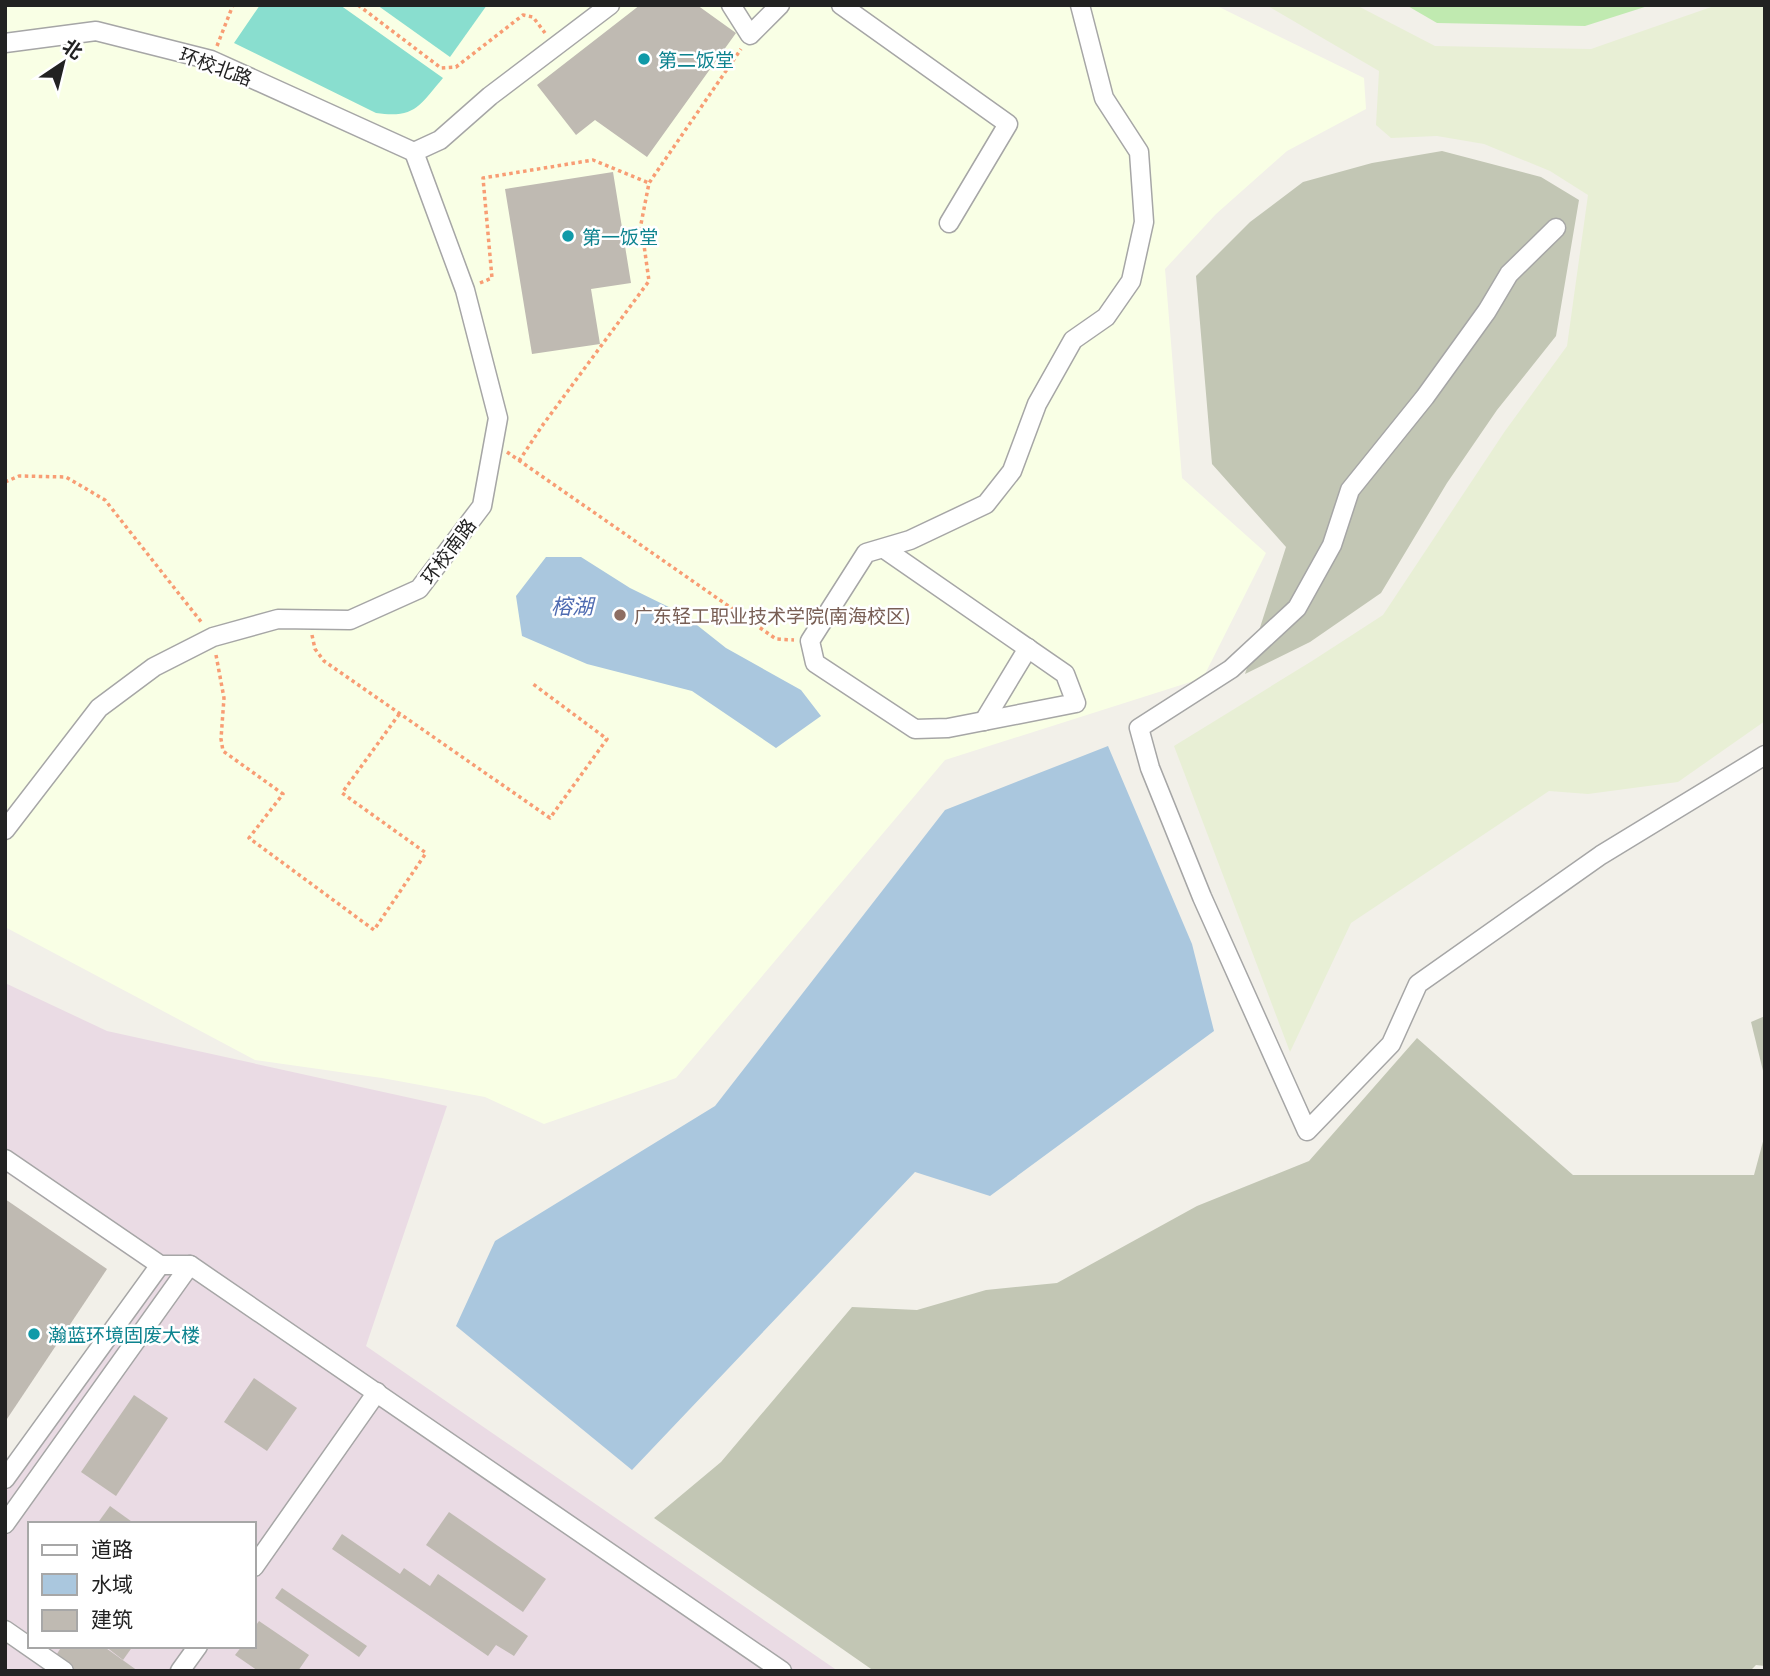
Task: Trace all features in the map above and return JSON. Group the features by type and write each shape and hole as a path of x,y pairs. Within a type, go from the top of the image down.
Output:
{"street":[{"path":"414,152 440,140 490,96 610,5"},
{"path":"732,5 750,35 780,5"},
{"path":"841,5 1008,124 949,223"},
{"path":"883,548 1065,674 1076,704 948,728 915,729 815,663 810,641 866,553 910,540 986,504 1012,471 1037,404 1073,340 1106,317 1131,281 1144,222 1139,152 1104,98 1080,5"},
{"name":"环校北路","path":"5,43 96,31 211,60 414,152"},
{"name":"环校南路","path":"5,830 99,708 154,667 213,637 278,619 350,620 419,589 482,506 498,418 465,290 414,152"},
{"path":"1556,228 1509,274 1487,311 1425,397 1350,491 1332,545 1297,608 1231,669 1139,728 1150,768 1202,897 1307,1131 1391,1044 1418,984 1601,855 1765,755"},
{"path":"985,721 1028,648"},
{"path":"5,1160 160,1265 190,1265 782,1671"},
{"path":"5,1479 160,1265"},
{"path":"5,1524 190,1265"},
{"path":"256,1564 377,1392"},
{"path":"5,1630 28,1646"},
{"path":"30,1648 61,1670"},
{"path":"180,1671 197,1648"}],"path":[{"path":"211,60 233,5"},
{"path":"358,5 441,68 456,66 523,15 533,17 554,46"},
{"path":"519,461 649,281 641,224 649,183 750,35"},
{"path":"465,290 492,278 483,177 593,160 649,183"},
{"path":"493,443 776,639 810,641"},
{"path":"5,482 19,476 66,477 106,500 213,637 224,698 220,739 223,751 283,794 249,838 374,930 426,853 342,793 400,713"},
{"path":"309,620 314,649 324,661 550,818 607,739 533,684"}],"shaded area":[{"name":"广东轻工职业技术学院(南海校区)","path":"5,5 1215,5 1364,78 1366,109 1287,151 1216,214 1165,269 1182,478 1266,553 1203,678 945,760 676,1078 544,1124 485,1097 382,1078 255,1060 5,927"},
{"path":"260,5 340,5 443,78 416,108 400,114 376,113 234,43"},
{"path":"377,5 487,5 450,57"},
{"path":"1266,5 1356,5 1435,46 1591,49 1717,5 1765,5 1765,721 1678,782 1588,794 1549,791 1351,923 1290,1052 1174,746 1383,615 1505,431 1567,346 1588,195 1550,171 1484,144 1437,136 1391,138 1376,125 1379,71"},
{"path":"1442,151 1541,177 1579,200 1556,336 1497,410 1447,483 1381,593 1310,642 1245,674 1286,547 1212,464 1196,276 1250,222 1303,182 1372,163"},
{"path":"5,983 107,1031 447,1106 366,1346 838,1671 5,1671 5,1468 147,1269 5,1172"},
{"path":"1765,1016 1765,1079 1751,1022"},
{"path":"1417,1038 1573,1175 1754,1175 1765,1134 1765,1666 1756,1665 1750,1671 874,1671 654,1518 721,1462 852,1307 917,1310 986,1290 1057,1283 1197,1206 1309,1161"}],"green space":[{"path":"1406,5 1651,5 1585,26 1437,23"}],"water":[{"name":"榕湖","path":"546,557 581,557 630,588 683,614 726,648 801,690 821,716 776,748 692,691 587,664 522,636 516,596"},
{"path":"1108,746 1192,944 1214,1031 990,1196 915,1172 632,1470 456,1326 495,1241 715,1106 945,810"}],"building":[{"name":"第二饭堂","path":"640,5 697,5 736,33 647,157 595,120 576,135 537,85"},
{"name":"第一饭堂","path":"613,172 631,283 591,289 600,344 532,354 505,189"},
{"name":"瀚蓝环境固废大楼","path":"5,1199 107,1269 5,1422"},
{"path":"254,1378 297,1408 267,1451 224,1422"},
{"path":"134,1395 168,1418 116,1496 81,1472"},
{"path":"110,1506 132,1522 98,1522"},
{"path":"449,1512 546,1579 523,1612 426,1545"},
{"path":"342,1534 400,1574 404,1568 430,1586 438,1574 528,1636 514,1656 496,1645 488,1656 332,1549"},
{"path":"282,1588 367,1646 359,1657 275,1598"},
{"path":"259,1621 309,1655 298,1671 258,1671 235,1655 240,1648 256,1648 256,1625"},
{"path":"61,1648 106,1648 138,1671 74,1671 55,1657"},
{"path":"108,1648 132,1648 123,1660"}],"place":[{"name":"第二饭堂","path":"644,59"},
{"name":"第一饭堂","path":"568,236"},
{"name":"广东轻工职业技术学院(南海校区)","path":"620,615"},
{"name":"瀚蓝环境固废大楼","path":"34,1334"}]}
